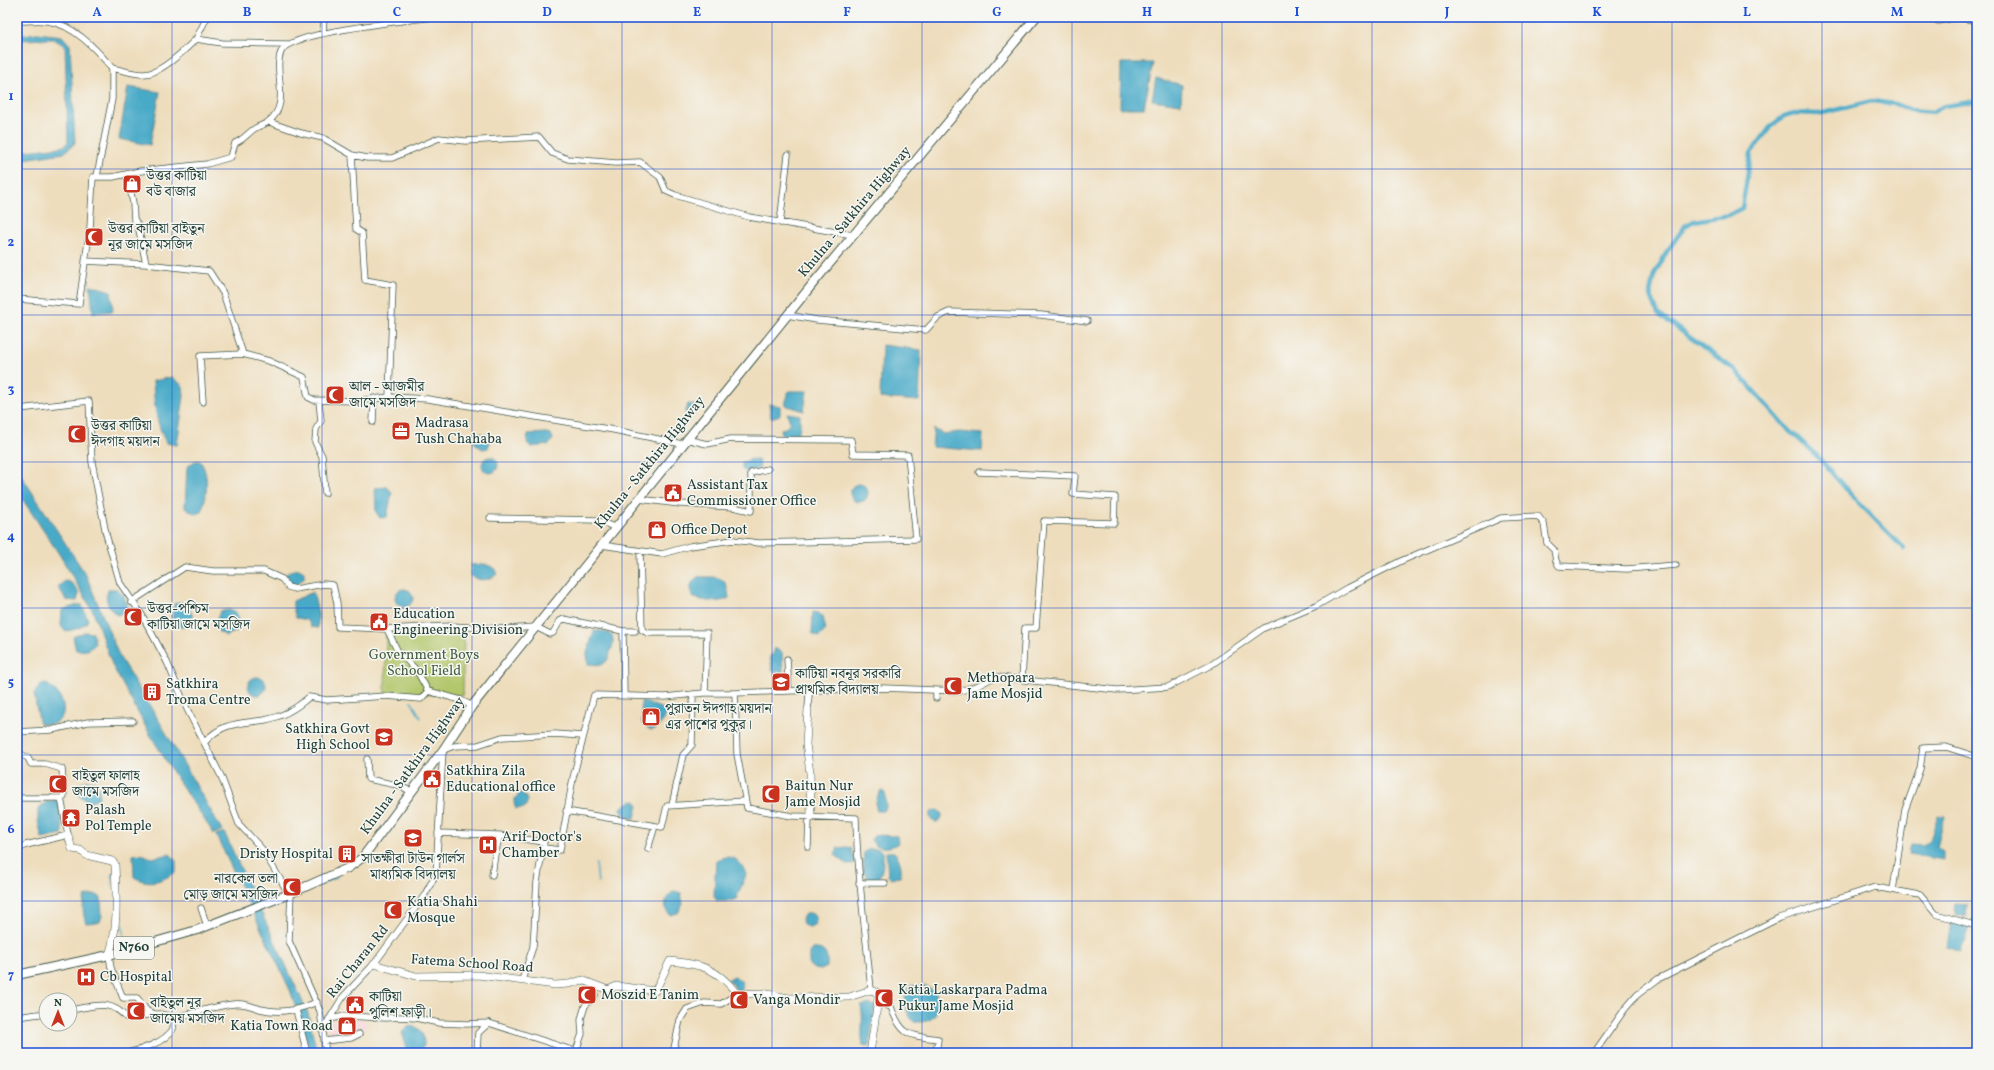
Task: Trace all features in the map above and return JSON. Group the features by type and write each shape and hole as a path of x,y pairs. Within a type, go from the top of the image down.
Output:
{"highway":[{"name":"Khulna - Satkhira Highway","path":"207,926 334,876 362,858 443,750 472,706 787,315 1036,17"},
{"name":"N760","path":"17,975 109,955 207,926"}],"main road":[{"path":"808,709 806,744 810,773 810,817"},
{"path":"68,835 72,849 80,850 86,855 112,861 115,864 116,908 114,941 109,955"},
{"name":"Fatema School Road","path":"374,964 416,976 478,975 555,984 569,984 582,980 608,990 617,986 655,991 670,960 709,968 721,976 737,994"},
{"path":"737,994 762,993 789,998 849,997 871,990 879,993 870,1053"}],"street":[{"path":"22,21 48,21 73,30 97,51 112,68 144,75 153,72 182,54 196,39 207,17"},
{"path":"323,33 324,17"},
{"path":"196,39 222,43 288,44 323,33 435,17"},
{"path":"1922,17 1939,21 1958,18 1977,21"},
{"path":"17,299 79,304 90,228 93,177 113,177 217,162 231,157 235,143 242,140 255,128 269,122 280,106 280,64 282,51 288,44"},
{"path":"97,176 112,99 112,68"},
{"path":"269,122 301,133 323,138 352,155 367,158 392,158 439,138 465,141 540,137 552,153 568,159 616,163 640,162 660,177 666,191 675,195 749,217 853,235"},
{"path":"352,155 356,229 362,233 365,280 392,285 389,397"},
{"path":"780,223 788,155"},
{"path":"127,174 133,203 134,219 138,225 146,264"},
{"path":"85,261 146,264 209,271 222,293 243,354"},
{"path":"787,315 817,320 926,330 938,317 949,312 1041,315 1087,321"},
{"path":"203,402 200,356 243,354 269,361 304,377 308,397 319,401 357,401 389,397 453,403 684,442 707,444 731,439 851,440 853,454 908,455 916,539 759,543 733,540 690,546 662,554 640,552 602,545"},
{"path":"373,422 374,398"},
{"path":"19,409 89,401 92,462 106,534 117,574 131,602 142,615 167,662 187,709 221,776 239,824 262,849 290,894 289,941 317,1002 323,1028 326,1053"},
{"path":"319,401 321,421 316,428 315,442 322,456 325,493"},
{"path":"638,499 680,504 733,507 751,511 751,473 768,469"},
{"path":"979,472 1075,476 1073,494 1115,497 1114,523 1044,521 1036,628 1026,628 1022,679"},
{"path":"544,848 560,850 566,811 582,736 594,695 665,697 705,693 883,688 960,691 977,686 992,678 1022,679 1117,690 1168,687 1211,665 1264,628 1316,606 1347,588 1401,561 1501,518 1538,516 1544,524 1547,543 1554,550 1556,561 1559,566 1627,569 1676,565"},
{"path":"490,518 597,520 616,528"},
{"path":"640,552 642,630 648,633 707,633 705,693"},
{"path":"131,602 185,567 213,571 264,571 282,579 288,588 295,589 324,584 333,585 337,603 338,627 387,629 451,626 508,629 536,627 550,634 553,633 560,621 564,620 621,629 623,631 635,631"},
{"path":"387,629 397,650 417,671 428,691 461,700 472,706"},
{"path":"623,631 624,696"},
{"path":"787,659 789,691"},
{"path":"808,709 809,694 814,690"},
{"path":"205,742 214,732 228,725 266,720 298,707 309,697 327,700 386,696 421,699 428,691"},
{"path":"936,691 936,698"},
{"path":"734,692 737,754 747,808 792,816 856,818 859,883 871,990"},
{"path":"672,806 683,755 692,745 694,694"},
{"path":"17,732 51,730 88,722 134,721"},
{"path":"443,750 454,746 478,745 502,738 554,734 582,736"},
{"path":"1893,890 1905,810 1920,769 1923,748 1946,747 1977,757"},
{"name":"Rai Charan Rd","path":"323,1028 343,997 374,964 424,896 436,874 443,750"},
{"path":"17,752 28,758 31,764 45,764 62,769 64,796 61,798 68,835 26,845 17,850"},
{"path":"367,759 368,779 397,785 411,791"},
{"path":"22,798 61,798"},
{"path":"566,811 662,827 666,806 745,801"},
{"path":"808,847 810,817"},
{"path":"648,848 655,826"},
{"path":"438,833 466,832 500,835 544,842 537,882 533,947 522,980"},
{"path":"492,875 500,835"},
{"path":"859,883 884,883"},
{"path":"1594,1053 1624,1009 1637,995 1658,979 1779,918 1875,887 1920,895 1936,914 1977,926"},
{"path":"201,908 207,926"},
{"path":"109,955 111,968 123,998 137,998 147,1011 159,1014 174,1017 233,1004 247,1004 260,1009 280,1011 296,1010 317,1002"},
{"path":"329,1019 346,1016 386,1018 401,1017 416,1018 439,1023 489,1023 579,1052 582,1034 581,1019 585,1006 595,994"},
{"path":"673,1053 680,1020 687,1009 704,1003 721,1004 737,994"},
{"path":"878,1002 891,1007 899,1027 912,1035 938,1039 936,1053"},
{"path":"78,1009 108,1004 116,1007 126,1017 159,1014"},
{"path":"296,1010 307,1053"},
{"path":"17,1016 38,1013"},
{"path":"128,1053 135,1052 158,1041 171,1032 174,1017"},
{"path":"477,1053 478,1033 489,1023"},
{"path":"324,1041 351,1038 359,1034"}],"shaded area":[{"name":"কাটিয়া নবনূর সরকারি প্রাথমিক বিদ্যালয়","path":"776,676 785,676 786,687 777,688"},
{"name":"Katia Town Road","path":"362,1019 369,1023 363,1029 326,1037 330,1020"}],"green space":[{"name":"Government Boys School Field","path":"386,631 464,632 463,695 385,694"}],"water":[{"path":"1302,17 1324,17 1321,24 1301,20"},
{"path":"37,33 62,36 70,45 75,143 64,153 17,160 17,152 61,147 66,145 68,141 65,46 54,39 17,40 17,36"},
{"path":"1121,63 1153,63 1144,108 1120,108"},
{"path":"1156,78 1182,85 1181,104 1152,100"},
{"path":"128,87 160,92 150,145 119,139"},
{"path":"90,285 111,291 113,311 93,313"},
{"path":"882,345 921,350 919,401 880,398"},
{"path":"172,377 183,386 184,396 177,445 166,443 163,436 156,413 153,389 153,381"},
{"path":"789,391 807,391 804,411 785,405"},
{"path":"688,404 698,405 693,416 685,413"},
{"path":"769,404 780,406 780,415 771,418"},
{"path":"787,413 800,415 800,427 798,434 782,436 781,429 786,428 790,422"},
{"path":"934,429 944,434 959,432 983,434 982,451 932,447"},
{"path":"475,432 489,436 491,440 488,448 482,449 475,443 473,438"},
{"path":"528,434 551,434 553,439 549,445 531,447 527,443"},
{"path":"487,457 493,457 498,462 496,471 493,473 487,473 482,468 482,462"},
{"path":"753,459 759,461 760,467 752,471 744,471 742,468 742,462"},
{"path":"195,461 200,461 203,466 206,479 206,493 201,512 195,514 185,508 187,467"},
{"path":"17,469 86,575 120,658 158,719 222,830 214,834 174,774 148,731 113,667 93,611 59,554 17,491"},
{"path":"859,484 865,487 868,493 865,499 859,502 853,499 850,493 853,487"},
{"path":"387,487 392,492 387,517 380,518 376,512 375,488"},
{"path":"485,564 494,568 497,574 484,580 477,579 470,575 471,565"},
{"path":"299,569 304,572 304,578 297,584 291,584 285,575 290,571"},
{"path":"698,577 711,577 724,581 728,590 729,598 721,601 711,601 692,597 691,586 693,581"},
{"path":"65,581 74,585 77,589 79,594 77,601 66,600 58,587"},
{"path":"109,589 117,589 124,596 128,607 125,612 117,615 109,607 107,593"},
{"path":"400,589 408,589 413,594 411,605 408,607 400,607 395,602 395,594"},
{"path":"313,592 318,613 318,628 311,627 309,622 296,618 293,608 293,601"},
{"path":"182,602 187,604 193,617 191,623 185,627 180,627 172,621 174,604"},
{"path":"82,605 88,620 81,627 65,631 61,626 62,610"},
{"path":"229,610 236,612 240,623 237,631 226,636 218,631 216,622 220,611"},
{"path":"813,612 819,613 823,617 826,630 819,637 812,633"},
{"path":"594,631 609,633 613,638 608,659 602,664 596,665 588,664 587,653"},
{"path":"84,632 93,633 95,643 92,648 87,650 76,650 73,637"},
{"path":"774,648 782,652 783,671 781,674 778,671 776,673 772,669 770,656 774,653"},
{"path":"257,677 263,680 266,686 263,692 257,695 251,692 248,686 251,680"},
{"path":"43,683 51,687 57,693 63,708 63,715 59,720 52,724 41,724 39,721 34,693"},
{"path":"641,701 664,709 666,714 664,720 656,729 651,730 642,724"},
{"path":"85,781 96,782 99,789 99,798 89,803 78,794 78,785"},
{"path":"881,790 885,793 886,807 884,811 877,811 876,803"},
{"path":"521,792 526,798 527,803 524,808 516,809 514,804 515,800"},
{"path":"58,800 63,832 61,835 42,839 38,821 38,809 47,801"},
{"path":"631,801 636,801 638,805 635,818 626,816 621,808"},
{"path":"936,810 940,812 942,816 940,820 936,822 932,820 930,816 932,812"},
{"path":"1938,816 1945,816 1937,847 1943,852 1943,860 1909,854 1911,844 1923,845 1930,840"},
{"path":"224,832 308,1013 317,1053 311,1053 290,990 216,835"},
{"path":"875,835 897,836 898,843 888,847 876,846 871,840"},
{"path":"838,848 851,848 855,861 853,864 847,864 835,855"},
{"path":"870,849 879,849 883,853 881,872 875,881 869,880 863,871 864,852"},
{"path":"886,852 894,852 898,857 901,867 900,877 892,878 888,876"},
{"path":"141,854 152,858 170,854 176,861 176,872 161,880 150,882 134,877 133,855"},
{"path":"726,857 737,860 746,875 736,899 730,901 717,901 714,896 716,860"},
{"path":"675,891 681,893 683,904 678,913 670,915 665,905 669,896"},
{"path":"97,895 101,898 102,916 100,922 86,923 85,920 83,903 85,897"},
{"path":"1956,904 1967,905 1966,917 1955,914"},
{"path":"806,913 812,913 816,917 816,923 812,927 806,927 802,923 802,917"},
{"path":"1951,922 1969,927 1961,952 1947,947"},
{"path":"812,949 820,950 825,953 827,967 821,970 814,969 809,965 809,953"},
{"path":"734,977 741,980 743,986 740,994 728,979"},
{"path":"910,986 926,986 936,993 937,1007 934,1016 931,1019 927,1021 914,1022 911,1019 905,1000 907,990"},
{"path":"870,1004 875,1006 869,1046 863,1045 861,1006"},
{"path":"413,1026 421,1031 424,1039 424,1046 417,1052 411,1052 407,1049 402,1032 408,1027"}],"waterway":[{"path":"1904,549 1854,498 1818,457 1785,426 1736,371 1658,314 1650,293 1654,275 1668,250 1685,226 1694,221 1729,215 1742,208 1751,153 1771,126 1784,116 1794,113 1818,114 1872,101 1895,104 1910,110 1933,112 1944,106 1977,101"},
{"path":"411,701 421,718"},
{"path":"596,864 598,883"},
{"path":"112,874 112,885"},
{"path":"322,884 337,877"},
{"path":"119,918 124,930 124,947"},
{"path":"551,1053 552,1046"}],"place":[{"name":"উত্তর কাটিয়া বউ বাজার","path":"132,184"},
{"name":"উত্তর কাটিয়া বাইতুন নূর জামে মসজিদ","path":"94,237"},
{"name":"আল - আজমীর জামে মসজিদ","path":"335,395"},
{"name":"Madrasa Tush Chahaba","path":"401,431"},
{"name":"উত্তর কাটিয়া ঈদগাহ ময়দান","path":"77,434"},
{"name":"Assistant Tax Commissioner Office","path":"673,493"},
{"name":"Office Depot","path":"657,530"},
{"name":"উত্তর-পশ্চিম কাটিয়া জামে মসজিদ","path":"133,617"},
{"name":"Education Engineering Division","path":"379,622"},
{"name":"কাটিয়া নবনূর সরকারি প্রাথমিক বিদ্যালয়","path":"781,682"},
{"name":"Methopara Jame Mosjid","path":"953,686"},
{"name":"Satkhira Troma Centre","path":"152,692"},
{"name":"পুরাতন ঈদগাহ ময়দান এর পাশের পুকুর।","path":"651,717"},
{"name":"Satkhira Govt High School","path":"384,737"},
{"name":"Satkhira Zila Educational office","path":"432,779"},
{"name":"বাইতুল ফালাহ জামে মসজিদ","path":"58,784"},
{"name":"Baitun Nur Jame Mosjid","path":"771,794"},
{"name":"Palash Pol Temple","path":"71,818"},
{"name":"সাতক্ষীরা টাউন গার্লস মাধ্যমিক বিদ্যালয়","path":"413,838"},
{"name":"Arif Doctor's Chamber","path":"488,845"},
{"name":"Dristy Hospital","path":"347,854"},
{"name":"নারকেল তলা মোড় জামে মসজিদ","path":"292,887"},
{"name":"Katia Shahi Mosque","path":"393,910"},
{"name":"Cb Hospital","path":"86,977"},
{"name":"Moszid E Tanim","path":"587,995"},
{"name":"Katia Laskarpara Padma Pukur Jame Mosjid","path":"884,998"},
{"name":"Vanga Mondir","path":"739,1000"},
{"name":"কাটিয়া পুলিশ ফাড়ী।","path":"355,1005"},
{"name":"বাইতুল নূর জামেয় মসজিদ","path":"136,1011"},
{"name":"Katia Town Road","path":"347,1026"}]}
